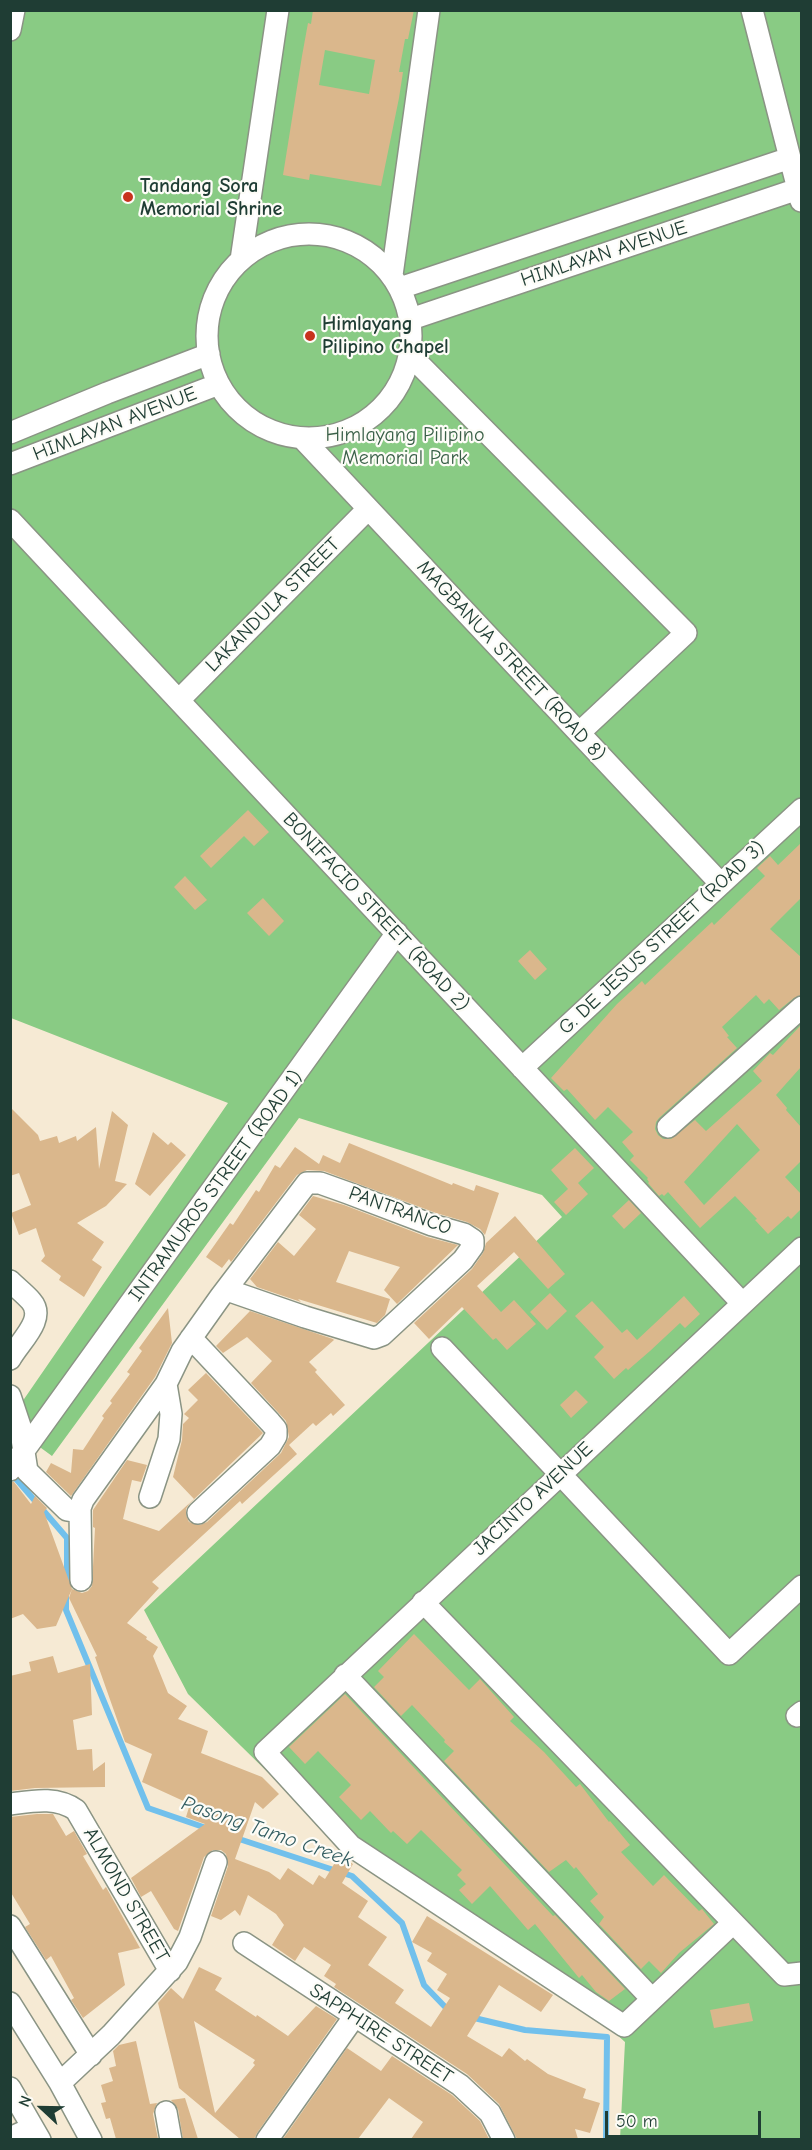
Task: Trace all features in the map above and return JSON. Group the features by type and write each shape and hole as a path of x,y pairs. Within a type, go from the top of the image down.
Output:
{"street":[{"path":"10,30 14,10"},
{"path":"241,260 278,10"},
{"path":"396,281 429,10"},
{"path":"752,10 800,196"},
{"path":"396,281 790,158"},
{"name":"HIMLAYAN AVENUE","path":"411,319 800,196"},
{"path":"303,234 336,237 367,251 396,281 411,319 410,355 397,390 372,417 339,434 302,438 276,433 253,422 233,405 219,384 209,354 208,329 213,303 224,280 241,260 269,242 303,234"},
{"name":"HIMLAYAN AVENUE","path":"10,433 209,354"},
{"path":"410,355 686,633 579,733"},
{"name":"HIMLAYAN AVENUE","path":"10,464 219,384"},
{"name":"MAGBANUA STREET (ROAD 8)","path":"302,438 722,884"},
{"name":"LAKANDULA STREET","path":"179,700 368,509"},
{"name":"BONIFACIO STREET (ROAD 2)","path":"10,520 742,1303"},
{"name":"G. DE JESUS STREET (ROAD 3)","path":"522,1068 801,809"},
{"name":"INTRAMUROS STREET (ROAD 1)","path":"10,1470 397,933"},
{"path":"668,1127 801,1007"},
{"name":"PANTRANCO","path":"80,1508 83,1500 166,1384 191,1338 307,1183 313,1182 348,1192 432,1225 464,1234 472,1240 473,1246 463,1260 382,1335 374,1338 227,1290"},
{"name":"JACINTO AVENUE","path":"652,1999 624,2026 351,1846 265,1752 801,1248"},
{"path":"10,1281 32,1301 37,1315 34,1324 10,1359"},
{"path":"191,1338 276,1429 276,1436 270,1446 198,1514"},
{"path":"442,1348 561,1472 729,1654 801,1586"},
{"path":"150,1497 169,1439 171,1414 166,1384"},
{"path":"10,1396 29,1443 27,1471 67,1510 73,1511 80,1508 81,1580"},
{"path":"423,1602 784,1975 801,1973"},
{"path":"345,1675 652,1999 733,1923"},
{"name":"ALMOND STREET","path":"10,1804 43,1800 57,1801 75,1810 82,1818 170,1971 91,2055 60,2083"},
{"path":"170,1971 190,1937 216,1862"},
{"path":"10,1926 91,2055"},
{"name":"SAPPHIRE STREET","path":"244,1943 460,2085 490,2113 504,2139"},
{"path":"10,2003 60,2083 91,2139"},
{"path":"267,2139 354,2017"},
{"path":"10,2088 36,2134 10,2138"},
{"path":"166,2112 171,2139"}],"green space":[{"name":"Himlayang Pilipino Memorial Park","path":"11,11 801,11 801,2139 620,2139 625,2042 573,1995 347,1850 188,1694 144,1610 562,1217 542,1195 299,1118 52,1456 11,1426 11,1418 228,1103 11,1018"}],"building":[{"path":"313,10 414,10 408,39 405,39 399,72 403,72 399,98 381,186 310,174 309,180 283,175 308,23 311,24","holes":["325,50 375,60 369,94 319,85"]},
{"path":"248,810 269,832 254,846 244,836 211,868 200,856"},
{"path":"801,843 801,898 770,929 801,957 801,995 779,1010 769,999 764,1004 756,995 722,1027 737,1048 659,1118 655,1129 663,1139 671,1139 695,1120 706,1131 762,1081 753,1071 770,1053 773,1055 801,1025 801,1067 776,1095 801,1127 801,1161 785,1177 801,1194 801,1209 791,1219 788,1216 768,1234 735,1196 700,1228 668,1192 664,1196 662,1194 659,1196 648,1183 648,1178 630,1160 634,1156 622,1142 633,1132 608,1107 595,1120 567,1089 564,1091 551,1078 617,1004 642,981 645,985 712,922 714,925 765,876 757,868 770,856 778,865","holes":["737,1124 760,1150 704,1205 684,1182"]},
{"path":"185,876 207,900 195,910 174,887"},
{"path":"263,898 284,921 269,936 247,913"},
{"path":"530,950 547,969 535,980 518,961"},
{"path":"10,1107 38,1135 40,1141 57,1136 59,1143 76,1136 77,1141 96,1127 99,1169 112,1111 128,1125 115,1181 127,1184 106,1206 77,1223 104,1242 92,1260 102,1267 84,1297 59,1280 61,1276 41,1261 45,1256 36,1228 19,1235 11,1213 31,1205 19,1173 10,1176"},
{"path":"153,1132 168,1145 171,1142 186,1155 150,1196 135,1184"},
{"path":"349,1143 452,1185 453,1183 474,1191 476,1185 499,1193 485,1235 480,1229 467,1222 436,1213 324,1171 307,1170 297,1175 231,1262 229,1259 222,1268 206,1257 230,1223 233,1225 256,1190 259,1192 275,1165 280,1168 295,1147 319,1164 323,1155 340,1163"},
{"path":"575,1148 594,1168 578,1183 588,1194 566,1215 554,1202 568,1189 551,1170"},
{"path":"313,1196 344,1205 427,1237 458,1245 397,1304 384,1290 400,1267 349,1251 336,1282 390,1299 385,1315 377,1323 257,1287 250,1279 278,1242 294,1256 316,1229 299,1215"},
{"path":"629,1200 641,1213 624,1229 612,1216"},
{"path":"515,1216 565,1274 548,1289 514,1252 477,1286 501,1312 514,1300 536,1324 507,1350 496,1338 493,1340 462,1307 429,1339 414,1323 472,1269 483,1253 486,1243"},
{"path":"550,1293 567,1311 547,1330 530,1312"},
{"path":"684,1296 700,1314 685,1328 680,1323 628,1370 626,1368 614,1379 594,1357 604,1347 575,1316 592,1301 622,1333 627,1329 637,1340"},
{"path":"168,1308 172,1343 155,1377 71,1496 46,1472 51,1463 71,1473 73,1449 83,1450 104,1418 102,1416 112,1403 110,1401 130,1374 127,1372 142,1351 139,1348"},
{"path":"250,1311 333,1339 309,1362 317,1370 315,1372 345,1405 333,1416 331,1413 316,1426 313,1423 289,1445 297,1454 242,1504 240,1501 152,1582 159,1588 127,1623 158,1647 153,1656 168,1693 187,1706 178,1719 208,1731 201,1753 262,1777 279,1794 263,1809 255,1802 235,1859 269,1872 280,1880 288,1868 313,1885 319,1875 325,1879 339,1856 353,1864 342,1883 368,1901 358,1917 387,1937 368,1965 404,1990 395,2003 431,2027 450,1998 437,1990 447,1974 427,1961 432,1953 412,1942 427,1916 553,1995 541,2012 499,1985 467,2036 502,2057 509,2048 525,2061 527,2059 548,2074 586,2089 583,2098 600,2103 590,2133 575,2129 578,2139 517,2139 499,2104 467,2074 334,1987 336,1984 324,1976 331,1965 304,1947 295,1961 272,1945 284,1925 276,1914 248,1895 240,1916 235,1910 221,1920 211,1916 228,1866 226,1854 221,1850 213,1850 204,1857 178,1931 174,1929 151,1891 141,1897 131,1878 205,1824 186,1817 190,1804 142,1782 152,1754 125,1742 95,1657 97,1656 69,1598 72,1589 82,1593 88,1591 92,1586 95,1528 93,1527 93,1510 127,1460 147,1465 141,1482 132,1480 123,1519 159,1531 194,1499 173,1477 182,1440 183,1424 189,1418 184,1414 198,1400 188,1390 206,1373 263,1433 189,1504 186,1515 189,1522 200,1525 207,1522 281,1453 289,1437 286,1421 251,1383 272,1361 247,1337 223,1353 216,1346"},
{"path":"576,1390 588,1402 571,1418 560,1405"},
{"path":"10,1482 14,1482 31,1504 35,1496 47,1508 44,1512 72,1589 56,1626 37,1629 23,1614 10,1619"},
{"path":"414,1634 469,1690 480,1679 514,1717 510,1721 544,1752 576,1787 580,1784 630,1845 621,1852 653,1886 664,1875 699,1911 702,1909 714,1924 679,1953 661,1973 649,1961 641,1969 599,1924 604,1917 590,1901 598,1894 576,1867 574,1869 566,1860 549,1872 444,1761 454,1751 412,1705 401,1716 374,1687 384,1677 378,1671"},
{"path":"53,1656 58,1673 90,1664 92,1715 73,1720 77,1750 92,1749 93,1771 105,1762 105,1787 35,1788 10,1791 10,1676 31,1671 29,1662"},
{"path":"345,1694 553,1916 555,1915 625,1989 609,2001 596,1992 582,1975 579,1978 535,1924 528,1930 490,1886 472,1904 459,1890 466,1884 457,1875 462,1870 421,1830 407,1844 393,1831 391,1833 370,1811 361,1820 339,1797 351,1785 318,1751 305,1764 289,1747"},
{"path":"53,1814 66,1836 74,1831 87,1854 83,1856 103,1890 106,1887 140,1948 118,1953 125,1985 83,2018 71,2000 74,1998 51,1956 46,1960 25,1927 30,1924 10,1891 10,1817"},
{"path":"199,1967 222,1978 215,1990 288,2036 316,2006 337,2019 254,2139 240,2139 179,2088 158,2003 171,1988 183,1999","holes":["194,2021 255,2060 253,2063 255,2065 215,2113"]},
{"path":"749,2003 753,2021 714,2028 710,2010"},
{"path":"136,2041 150,2104 157,2103 153,2114 158,2139 116,2139 110,2118 106,2119 101,2103 106,2102 101,2085 113,2081 109,2068 116,2066 113,2051 119,2045"},
{"path":"347,2048 381,2071 392,2056 452,2095 480,2121 489,2139 411,2139 423,2122 389,2098 358,2139 283,2139"},
{"path":"185,2098 198,2139 183,2139 178,2109 171,2100"}],"waterway":[{"name":"Pasong Tamo Creek","path":"11,1473 67,1538 67,1580"},
{"name":"Pasong Tamo Creek","path":"66,1596 66,1610 148,1808 209,1829"},
{"name":"Pasong Tamo Creek","path":"236,1838 352,1876 402,1923 424,1985 449,2011"},
{"name":"Pasong Tamo Creek","path":"470,2017 525,2030 607,2037 606,2140"}],"place":[{"name":"Tandang Sora Memorial Shrine","path":"128,197"},
{"name":"Himlayang Pilipino Chapel","path":"310,336"}]}
